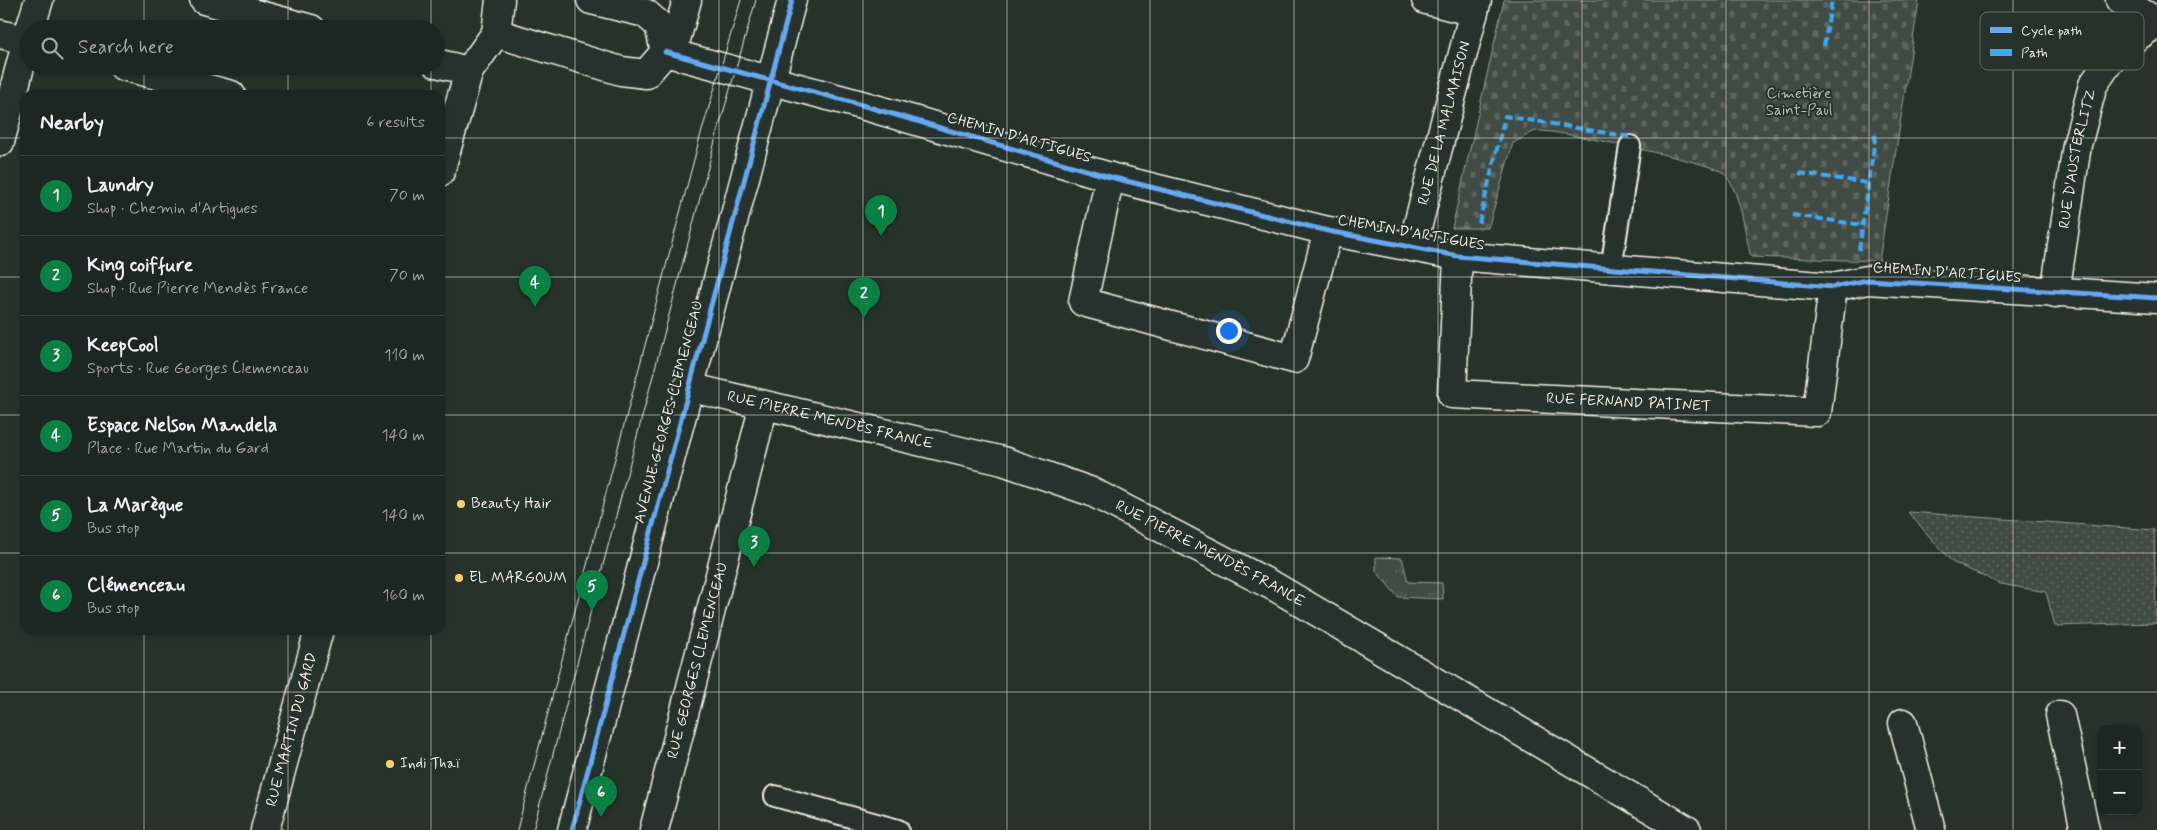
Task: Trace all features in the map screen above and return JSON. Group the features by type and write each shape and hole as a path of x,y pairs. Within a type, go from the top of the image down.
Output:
{"street":[{"path":"33,20 39,0"},
{"path":"204,0 278,20"},
{"path":"445,148 469,71 496,33 500,0"},
{"path":"591,0 645,13 659,25 669,53"},
{"path":"496,33 621,71 646,74 669,53 687,0"},
{"name":"AVENUE GEORGES CLEMENCEAU","path":"572,830 792,0"},
{"path":"1426,0 1476,6"},
{"path":"2120,0 2140,12"},
{"name":"RUE DE LA MALMAISON","path":"1412,247 1476,6"},
{"path":"2144,14 2157,22"},
{"name":"RUE D'AUSTERLITZ","path":"2144,31 2157,22"},
{"path":"0,34 20,35"},
{"name":"CHEMIN D'ARTIGUES","path":"669,53 1110,177 1328,231 1458,256 1832,287 1867,280 2157,298"},
{"path":"445,64 469,71"},
{"path":"0,142 20,66"},
{"name":"RUE D'AUSTERLITZ","path":"2055,293 2077,145 2094,85 2104,70"},
{"path":"157,75 212,90"},
{"path":"1110,177 1082,302 1294,359 1328,231"},
{"name":"RUE FERNAND PATINET","path":"1458,256 1452,394 1817,412 1832,287"},
{"name":"RUE PIERRE MENDÈS FRANCE","path":"688,387 1003,461 1092,492 1277,588 1687,830"},
{"name":"RUE GEORGES CLEMENCEAU","path":"654,830 764,405"},
{"name":"RUE MARTIN DU GARD","path":"266,830 318,635"},
{"path":"2060,715 2085,830"},
{"path":"1903,723 1931,830"}],"lane":[{"path":"1611,269 1630,146"},
{"path":"775,796 895,829"}],"green space":[{"name":"Cimetière Saint-Paul","path":"1504,0 1919,0 1879,261 1751,257 1738,199 1728,179 1722,172 1663,154 1599,140 1536,131 1513,143 1488,228 1452,228"},
{"path":"1908,512 2154,530 2156,623 2055,626 2046,592 2001,584 1952,562"},
{"path":"1376,557 1402,558 1408,582 1442,583 1443,599 1398,597 1376,571"}],"tram line":[{"path":"517,830 700,137 741,0"},
{"path":"533,830 715,141 756,0"}],"marked path":[{"path":"1824,46 1832,0"},
{"path":"1479,223 1505,116 1631,137"},
{"path":"1859,250 1876,132"},
{"path":"1799,173 1868,183"},
{"path":"1792,215 1863,225"}],"cycle path":[{"path":"572,830 792,0"},
{"path":"665,52 858,104 1110,177 1328,231 1458,256 1833,287 1867,280 2157,298"}],"place":[{"name":"Laundry","path":"881,236"},
{"name":"Espace Nelson Mandela","path":"535,307"},
{"name":"King coiffure","path":"864,318"},
{"name":"Beauty Hair","path":"461,504"},
{"name":"KeepCool","path":"754,567"},
{"name":"EL MARGOUM","path":"459,578"},
{"name":"La Marègue","path":"592,611"},
{"name":"Indi Thaï","path":"390,764"},
{"name":"Clémenceau","path":"601,817"}]}
